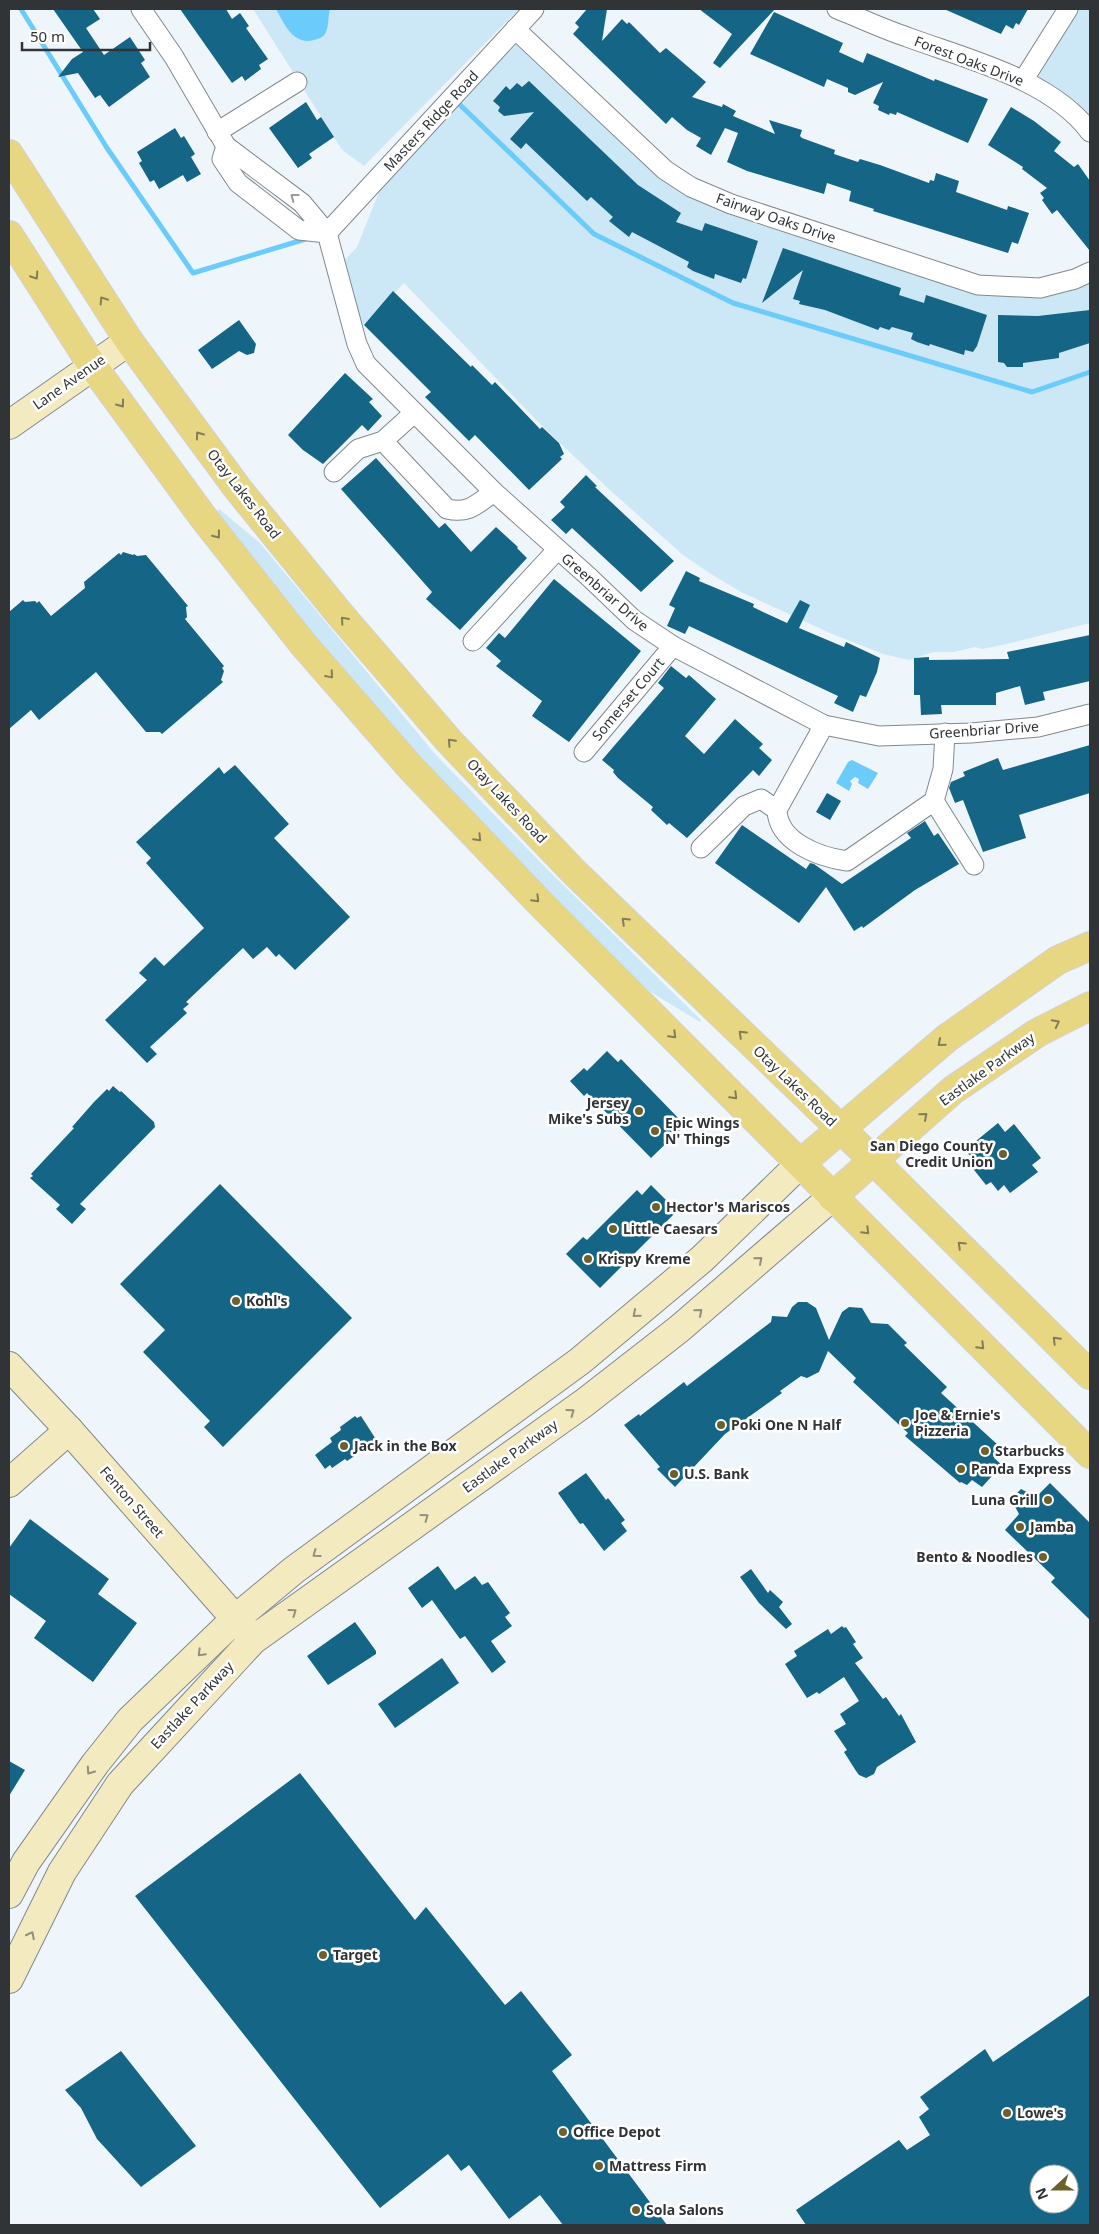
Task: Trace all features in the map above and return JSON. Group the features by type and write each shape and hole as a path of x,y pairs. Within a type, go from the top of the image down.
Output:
{"main road":[{"name":"Otay Lakes Road","path":"9,154 129,341 257,512 338,612 449,740 574,872 873,1160 1090,1375"},
{"path":"9,235 92,365 202,517 291,629 411,768 540,903 1090,1454"},
{"name":"Lane Avenue","path":"9,425 92,365 129,341"},
{"name":"Eastlake Parkway","path":"9,1894 26,1862 95,1764 130,1720 235,1619 294,1570 580,1361 702,1259 801,1163 947,1038 1058,960 1090,946"},
{"name":"Eastlake Parkway","path":"9,1979 62,1872 120,1784 253,1640 591,1397 679,1329 954,1090 1038,1033 1090,1006"},
{"name":"Fenton Street","path":"9,1366 69,1430 253,1640"},
{"path":"9,1483 69,1430"}],"street":[{"path":"140,9 174,57 222,139 302,203 327,233"},
{"name":"Masters Ridge Road","path":"327,233 534,9"},
{"name":"Forest Oaks Drive","path":"837,9 906,37 1024,79 1060,104 1090,132"},
{"path":"1024,79 1068,9"},
{"name":"Fairway Oaks Drive","path":"515,29 665,170 691,187 731,204 978,285 1040,288 1075,279 1090,272"},
{"path":"222,139 297,82"},
{"name":"Greenbriar Drive","path":"327,233 357,344 366,364 494,492 557,550 589,577 634,620 673,646 824,725 879,736 1038,728 1090,714"},
{"path":"334,472 358,449 383,442 414,413"},
{"path":"383,442 448,509 460,512 472,507 494,492"},
{"path":"473,641 557,550"},
{"name":"Somerset Court","path":"584,752 673,646"},
{"path":"777,810 824,725"},
{"path":"701,848 744,806 761,799 777,810 782,831 794,841 828,858 847,861 934,801 943,769 945,734"},
{"path":"934,801 974,865"}],"shaded area":[{"path":"253,9 519,9 364,166 342,150"},
{"path":"1069,9 1090,9 1090,127 1032,80"},
{"path":"518,41 687,186 995,280 1045,279 1090,264 1090,623 1007,644 982,649 975,647 954,652 934,652 909,660 883,654 830,633 741,592 683,555 544,428 404,283 362,326 344,261 357,247 379,192 452,98 489,73"},
{"path":"219,509 260,543 435,754 548,870 701,1020 700,1022 649,991 535,878 425,762 317,638 217,511"}],"water":[{"path":"276,9 330,9 326,32 318,39 300,40 286,27"},
{"path":"852,760 878,773 868,789 858,783 859,779 855,777 850,781 852,784 849,791 836,783 848,762"}],"building":[{"path":"53,9 93,9 100,19 86,28 104,55 130,37 145,60 141,63 150,77 109,107 100,95 95,98 78,73 58,77 72,59 83,52"},
{"path":"180,9 226,9 232,19 240,13 249,26 246,28 268,59 259,65 261,69 245,81 242,76 232,83"},
{"path":"587,9 607,9 602,41 622,19 627,24 629,22 660,53 666,48 706,82 692,97 722,107 723,104 736,111 733,116 775,134 769,120 802,130 800,136 802,138 835,150 834,154 858,162 860,159 880,165 929,183 930,180 934,181 936,173 959,181 956,192 1007,210 1008,206 1029,213 1018,244 1012,242 1008,253 873,211 874,209 849,201 851,191 827,183 824,194 747,171 727,162 738,133 725,128 711,155 696,146 701,138 687,130 672,117 666,124 573,34 579,27 575,23"},
{"path":"699,9 775,9 720,68 713,63 732,34"},
{"path":"944,9 1028,9 1019,25 1016,23 1013,29 1006,25 1001,34"},
{"path":"774,12 843,43 839,52 863,63 867,53 934,81 935,79 988,99 968,143 897,112 896,115 890,113 889,115 878,110 879,106 873,103 883,82 855,95 848,92 848,88 827,79 824,87 750,54"},
{"path":"529,81 638,185 681,213 676,222 702,231 705,223 758,241 746,279 743,278 741,283 715,274 714,279 693,271 687,267 689,262 632,232 629,237 609,221 613,217 591,197 587,201 526,143 521,149 510,139 534,112 504,116 498,111 500,107 493,101 506,86 510,90 517,83 522,87"},
{"path":"306,102 317,120 321,117 334,137 309,154 312,158 298,168 269,128"},
{"path":"1011,107 1034,121 1061,142 1054,151 1074,167 1078,164 1090,181 1090,251 1057,210 1052,214 1042,200 1044,198 1040,193 1047,188 1022,169 1023,167 988,145"},
{"path":"175,128 181,138 184,136 195,154 191,157 201,174 187,182 183,175 159,189 154,180 150,182 139,163 142,161 137,152"},
{"path":"783,248 901,288 899,295 924,303 926,295 987,315 977,346 973,352 965,350 964,355 930,344 929,346 917,342 911,339 913,333 892,327 889,330 880,327 878,330 825,310 799,304 800,301 793,299 803,270 762,303"},
{"path":"393,291 471,367 472,365 492,385 495,382 540,429 542,427 559,443 564,454 560,457 562,459 529,490 475,435 469,441 425,397 431,392 364,325"},
{"path":"1090,310 1090,343 1059,353 1059,358 1023,363 1023,367 1007,367 1004,363 998,362 998,315 1038,316"},
{"path":"239,320 256,344 254,353 247,355 239,351 212,369 198,350"},
{"path":"345,373 373,399 369,402 382,416 368,431 362,425 323,464 303,450 288,435"},
{"path":"376,458 439,528 445,523 471,552 496,527 527,558 460,630 426,599 432,592 341,489"},
{"path":"586,475 597,486 595,487 674,561 641,592 572,528 566,534 551,520 565,507 560,502"},
{"path":"123,552 137,556 146,555 188,606 186,607 187,617 185,619 224,666 222,668 224,671 221,680 223,682 162,734 160,732 146,732 96,672 39,720 31,710 9,729 9,612 23,600 25,602 35,601 37,603 39,601 51,616 85,588 84,582 119,553 121,555"},
{"path":"686,571 700,578 699,581 754,604 753,607 787,623 800,600 810,605 799,628 844,647 846,642 880,658 877,672 866,697 860,695 853,712 834,703 838,696 689,626 685,634 667,626 675,608 669,605"},
{"path":"554,579 641,651 569,742 532,716 542,701 496,666 501,661 486,648 499,633 505,638"},
{"path":"1090,635 1090,681 1043,692 1045,700 1025,705 1020,686 996,693 996,705 941,705 942,714 921,715 920,695 914,695 914,658 929,657 929,660 1009,659 1007,652"},
{"path":"671,666 686,678 689,675 716,699 685,736 704,754 735,719 763,744 759,748 772,760 759,776 753,770 687,838 669,823 667,825 651,810 653,807 618,778 613,772 614,770 602,760 664,688 658,683"},
{"path":"1090,745 1090,793 1019,815 1026,838 983,852 963,800 955,803 949,788 951,782 965,776 963,772 998,758 1003,770"},
{"path":"235,765 289,824 274,838 350,917 295,970 279,954 276,957 267,947 253,959 243,948 186,1002 189,1004 183,1009 187,1013 150,1047 157,1054 147,1063 105,1020 147,980 139,973 155,957 164,966 204,928 146,863 151,858 136,842 219,767 224,774"},
{"path":"827,793 841,801 830,820 816,812"},
{"path":"925,821 934,836 938,833 959,864 915,890 863,928 862,926 854,931 826,887 799,923 715,863 742,825 806,869 810,863 814,864 842,884 911,838 907,833"},
{"path":"607,1051 618,1062 621,1059 685,1125 651,1158 587,1093 584,1096 570,1081 584,1068 587,1071"},
{"path":"113,1086 121,1091 154,1122 155,1127 80,1204 86,1209 72,1224 56,1209 60,1205 30,1178 33,1176 31,1174 74,1128 72,1127 94,1102 107,1089 109,1091"},
{"name":"San Diego County Credit Union","path":"998,1123 1005,1132 1014,1124 1041,1158 1032,1165 1038,1172 1010,1193 1004,1185 998,1191 991,1182 986,1185 967,1161 972,1158 965,1150"},
{"name":"Kohl's","path":"220,1184 352,1318 223,1447 204,1427 210,1421 143,1352 165,1330 120,1284"},
{"path":"651,1185 677,1211 600,1288 566,1254 583,1237 587,1240 637,1190 642,1195"},
{"path":"798,1302 807,1302 816,1308 829,1340 842,1312 849,1307 862,1308 871,1323 888,1324 907,1343 904,1345 947,1387 941,1393 998,1445 996,1446 999,1448 996,1451 998,1454 994,1458 1002,1465 982,1487 972,1480 967,1485 960,1483 905,1436 908,1433 853,1382 856,1378 828,1351 819,1372 807,1378 801,1376 780,1391 782,1393 725,1434 675,1487 657,1469 660,1467 624,1425 639,1414 640,1416 684,1382 687,1386 771,1322 772,1316 787,1317 792,1307"},
{"path":"355,1416 357,1418 361,1416 377,1441 347,1461 345,1459 332,1468 330,1465 325,1469 315,1455 332,1442 330,1438 341,1430 340,1427"},
{"path":"586,1473 606,1500 608,1498 625,1520 621,1523 627,1531 604,1551 583,1523 580,1524 558,1493"},
{"path":"1050,1483 1090,1523 1090,1620 1051,1582 1055,1578 1005,1530 1019,1514 1011,1499 1021,1489 1036,1497"},
{"path":"30,1519 109,1579 98,1594 137,1623 93,1682 34,1638 46,1621 9,1594 9,1548"},
{"path":"438,1566 455,1590 475,1576 482,1585 488,1582 510,1613 505,1617 512,1626 491,1641 506,1662 492,1673 465,1636 460,1639 432,1600 422,1608 408,1588"},
{"path":"751,1569 768,1593 770,1590 783,1602 779,1607 792,1624 786,1629 759,1603 740,1577"},
{"path":"355,1622 376,1651 376,1654 328,1685 307,1656"},
{"path":"842,1626 846,1627 856,1642 853,1644 863,1658 855,1663 883,1699 886,1697 899,1716 901,1714 916,1742 877,1767 874,1774 866,1778 859,1775 856,1771 844,1752 847,1750 834,1731 846,1724 840,1714 859,1701 844,1677 819,1694 817,1692 807,1698 785,1664 797,1656 794,1651 828,1629 831,1634"},
{"path":"442,1658 459,1683 395,1728 378,1704"},
{"path":"9,1761 25,1770 9,1796"},
{"name":"Target","path":"300,1773 415,1920 426,1907 505,2005 521,1991 572,2055 552,2071 667,2225 563,2225 540,2195 509,2219 469,2165 461,2171 448,2154 380,2208 135,1896"},
{"name":"Lowe's","path":"1090,1995 1090,2225 806,2225 796,2210 899,2140 907,2150 930,2135 919,2117 929,2109 920,2097 985,2049 993,2062"},
{"path":"121,2051 196,2146 141,2187 97,2139 81,2108 65,2090"}],"waterway":[{"path":"21,9 107,148 193,273 309,238"},
{"path":"455,100 594,234 733,303 1032,392 1090,372"}],"place":[{"name":"Jersey Mike's Subs","path":"639,1111"},
{"name":"Epic Wings N' Things","path":"655,1131"},
{"name":"San Diego County Credit Union","path":"1003,1154"},
{"name":"Hector's Mariscos","path":"656,1207"},
{"name":"Little Caesars","path":"613,1229"},
{"name":"Krispy Kreme","path":"588,1259"},
{"name":"Kohl's","path":"236,1301"},
{"name":"Joe & Ernie's Pizzeria","path":"905,1423"},
{"name":"Poki One N Half","path":"721,1425"},
{"name":"Jack in the Box","path":"344,1446"},
{"name":"Starbucks","path":"985,1451"},
{"name":"Panda Express","path":"961,1469"},
{"name":"U.S. Bank","path":"674,1474"},
{"name":"Luna Grill","path":"1048,1500"},
{"name":"Jamba","path":"1020,1527"},
{"name":"Bento & Noodles","path":"1043,1557"},
{"name":"Target","path":"323,1955"},
{"name":"Lowe's","path":"1007,2113"},
{"name":"Office Depot","path":"563,2132"},
{"name":"Mattress Firm","path":"599,2166"},
{"name":"Sola Salons","path":"636,2210"}]}
